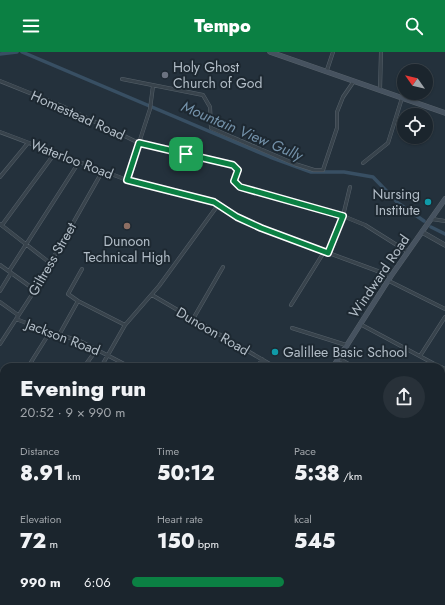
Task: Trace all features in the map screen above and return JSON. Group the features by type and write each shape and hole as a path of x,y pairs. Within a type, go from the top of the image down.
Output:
{"main road":[{"path":"270,52 327,70 380,92 397,97"},
{"path":"408,100 445,113"},
{"name":"Windward Road","path":"335,363 391,276 445,199"}],"street":[{"path":"327,70 333,52"},
{"path":"380,92 381,52"},
{"path":"122,79 203,95 210,107 211,128 232,138 309,168 323,170 336,128 337,112 343,97 354,81"},
{"name":"Homestead Road","path":"0,81 62,106 139,143 233,165 238,170 234,181 240,187 343,216 365,225 408,252"},
{"path":"127,180 150,109 153,86"},
{"path":"363,163 388,143 401,100"},
{"name":"Waterloo Road","path":"0,132 102,172 127,180 201,197 218,205 237,217 261,228 391,276"},
{"path":"0,178 28,143"},
{"path":"50,263 1,225 55,153"},
{"path":"0,290 25,244 79,162"},
{"name":"Giltress Street","path":"0,344 35,290 102,172"},
{"path":"328,253 343,216 350,187"},
{"path":"104,363 126,325 152,295 218,205"},
{"path":"432,219 445,221"},
{"path":"422,232 445,245"},
{"path":"291,305 324,252"},
{"path":"0,265 35,290"},
{"path":"194,318 223,267"},
{"path":"82,269 68,294 78,302 126,325"},
{"path":"389,281 445,309"},
{"name":"Dunoon Road","path":"152,295 194,318 268,363"},
{"name":"Jackson Road","path":"0,302 17,317 50,332 80,341 122,363"},
{"path":"59,335 78,302"},
{"path":"420,356 445,317"},
{"path":"360,324 433,363"},
{"path":"292,328 346,345"},
{"path":"31,363 50,332"},
{"path":"0,334 4,337"},
{"path":"87,363 97,349"},
{"path":"338,358 347,363"},
{"path":"260,363 262,359"}],"waterway":[{"name":"Mountain View Gully","path":"0,54 17,52"},
{"name":"Mountain View Gully","path":"22,52 270,157 311,172 344,172 373,177 398,203 424,221"},
{"name":"Mountain View Gully","path":"431,227 445,234"}],"place":[{"name":"Holy Ghost Church of God","path":"165,75"},
{"name":"Nursing Institute","path":"428,202"},
{"name":"Dunoon Technical High","path":"127,226"},
{"name":"Galillee Basic School","path":"275,352"}],"route":[{"path":"139,143 186,154 233,165 238,170 234,181 240,187 343,216 328,253 261,228 237,217 214,202 201,197 165,190 127,180 139,143"}]}
